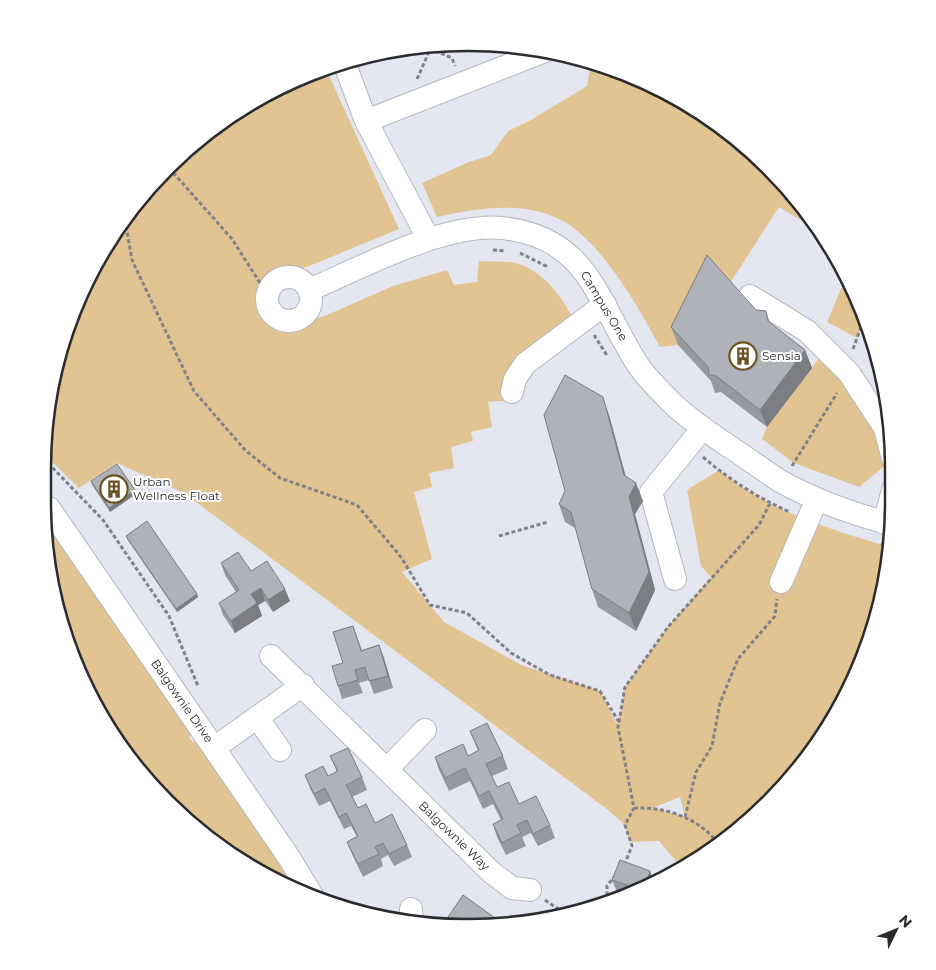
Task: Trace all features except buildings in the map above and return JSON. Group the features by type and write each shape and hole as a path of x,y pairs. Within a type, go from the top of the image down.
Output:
{"street":[{"path":"366,121 531,56"},
{"path":"347,69 366,121 428,238"},
{"name":"Campus One","path":"309,290 428,238 500,228 526,232 553,243 576,260 604,304 640,368 673,405 697,437 817,499 884,530"},
{"path":"286,277 300,280 309,290 311,304 304,316 291,321 278,318 268,308 267,294 274,282 286,277"},
{"path":"750,296 807,331 847,371 881,418"},
{"path":"512,392 515,379 525,364 604,304"},
{"path":"675,580 651,492 697,437"},
{"path":"781,582 817,499"},
{"name":"Balgownie Drive","path":"51,511 288,856 306,886"},
{"name":"Balgownie Way","path":"271,656 303,685 491,872 512,888 530,890"},
{"path":"214,748 303,685"},
{"path":"257,717 280,750"},
{"path":"387,769 425,730"}],"path":[{"path":"441,52 452,58 457,70 486,74"},
{"path":"406,105 428,53"},
{"path":"173,173 232,239 267,294"},
{"path":"126,228 132,260 194,391 245,450 280,478 357,505 401,557 430,605 466,612 511,653 550,675 600,690 619,722"},
{"path":"488,250 511,252"},
{"path":"518,253 552,268"},
{"path":"585,319 611,362"},
{"path":"623,866 628,860 632,846 624,825 634,808 618,727 625,687 668,628 759,525 781,481 794,463 847,371 861,329"},
{"path":"697,437 725,476 770,503 808,520"},
{"path":"51,466 103,520 169,616 199,689"},
{"path":"499,536 548,522"},
{"path":"685,817 696,772 712,746 720,704 738,659 774,616 781,582"},
{"path":"634,808 654,808 685,817 710,832 715,838"},
{"path":"607,895 607,886 618,873"},
{"path":"530,890 558,909"}],"shaded area":[{"path":"590,69 652,94 700,121 722,137 763,173 805,223 779,207 727,288 678,345 660,347 630,296 605,260 578,231 563,221 548,214 517,208 484,209 437,217 422,183 469,162 491,155 508,131 531,120 587,86"},
{"path":"329,75 399,229 280,278 267,294 268,308 282,331 327,315 393,286 447,270 454,285 477,282 479,261 506,262 525,266 549,284 572,316 514,400 488,402 492,427 471,432 473,441 451,447 454,468 429,473 432,487 414,492 432,559 402,572 444,622 521,665 600,691 618,726 625,687 668,627 711,577 701,566 687,490 719,470 757,497 778,507 822,526 882,545 877,583 863,636 842,686 815,734 799,756 763,797 722,833 677,862 659,841 630,842 625,825 608,810 184,493 117,463 79,488 51,461 59,387 73,334 83,309 94,284 121,236 137,214 173,173 214,137 236,121 284,94","holes":["680,797 685,817 655,808"]},
{"path":"843,285 861,328 857,338 827,322"},
{"path":"826,349 884,444 885,466 859,487 794,463 762,439 767,427"},
{"path":"52,530 191,735 189,737 193,742 195,741 292,879 236,849 214,833 173,797 137,756 121,734 94,686 73,636 59,583"}],"place":[{"name":"Sensia","path":"743,356"},
{"name":"Urban Wellness Float","path":"114,489"}]}
